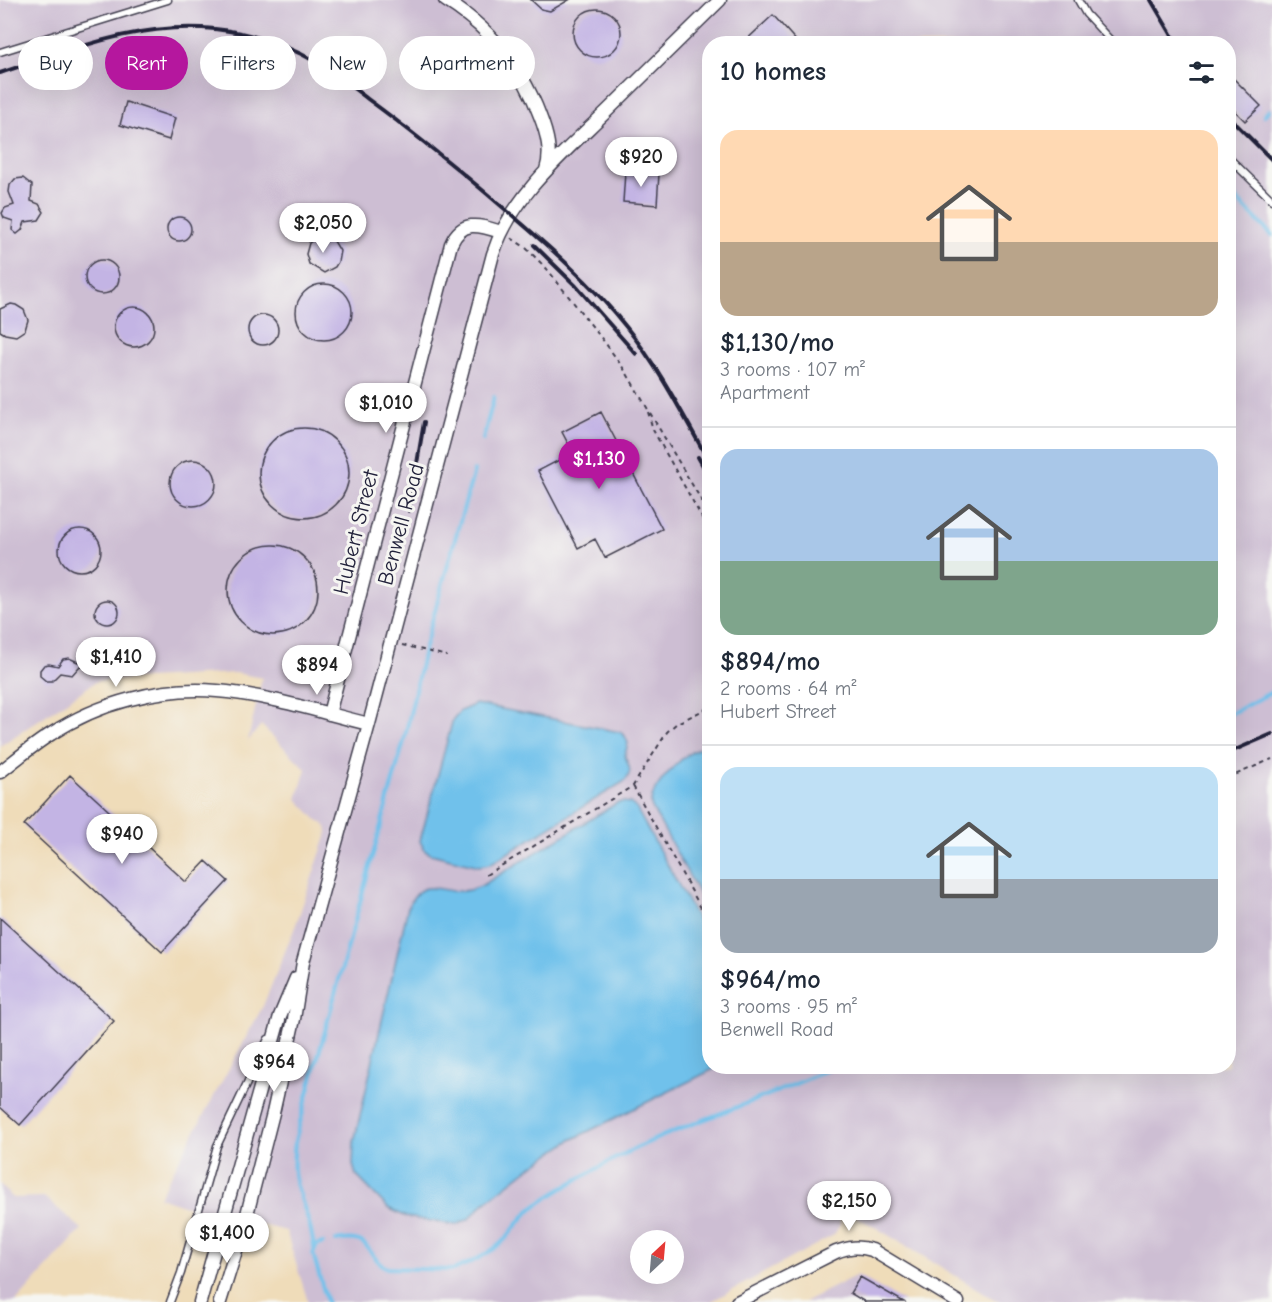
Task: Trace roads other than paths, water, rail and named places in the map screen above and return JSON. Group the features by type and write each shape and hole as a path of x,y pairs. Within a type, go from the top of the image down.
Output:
{"street":[{"path":"445,0 492,38 519,72 534,100 547,135 549,154 545,173"},
{"name":"Benwell Road","path":"220,1302 245,1222 273,1113 294,1019 303,962 369,724 493,254 501,232 513,211 545,173 720,0"},
{"name":"Hubert Street","path":"329,714 451,244 459,230 467,227 478,225 501,232"},
{"path":"0,772 51,734 70,723 113,705 161,693 206,691 237,693 369,724"},
{"name":"Benwell Road","path":"200,1302 280,1016 303,962"},
{"path":"738,1302 836,1252 860,1247 872,1250 958,1302"}],"lane":[{"path":"0,52 168,0"},
{"path":"1078,0 1086,14 1106,36"},
{"path":"1236,165 1272,200"},
{"name":"Benwell Road","path":"170,1302 181,1273 217,1146 280,1016"}],"water":[{"path":"476,704 620,732 628,743 625,755 630,768 628,777 490,864 479,866 431,854 425,851 420,841 453,719 460,711"},
{"path":"702,748 702,899 651,806 655,790 661,781 676,764 693,751"},
{"path":"617,803 630,803 636,808 702,927 702,1074 704,1074 571,1140 525,1171 483,1204 469,1219 456,1225 406,1217 388,1208 356,1175 353,1165 354,1142 408,907 412,899 426,888 460,891 481,886"}],"waterway":[{"path":"1264,115 1269,110"},
{"path":"1236,199 1272,235"},
{"path":"483,439 494,397"},
{"path":"314,1248 311,1230 294,1174 295,1141 405,737 424,650 474,471"},
{"path":"1236,711 1272,692"},
{"path":"336,1241 357,1240 363,1243 379,1263 387,1268 453,1270 495,1248 505,1240 529,1211 542,1201 628,1152 657,1138 777,1092 817,1074"},
{"path":"323,1243 317,1245 313,1254 327,1302"}],"railway":[{"path":"1151,0 1172,36"},
{"path":"0,73 106,39 160,29 187,28 215,29 256,37 282,45 318,63 457,169 542,241 595,291 627,328 650,360 702,449"},
{"path":"1236,124 1272,160"},
{"path":"534,245 576,286 636,354"},
{"path":"409,511 424,422"},
{"path":"698,457 702,464"},
{"path":"1236,750 1272,734"}]}
